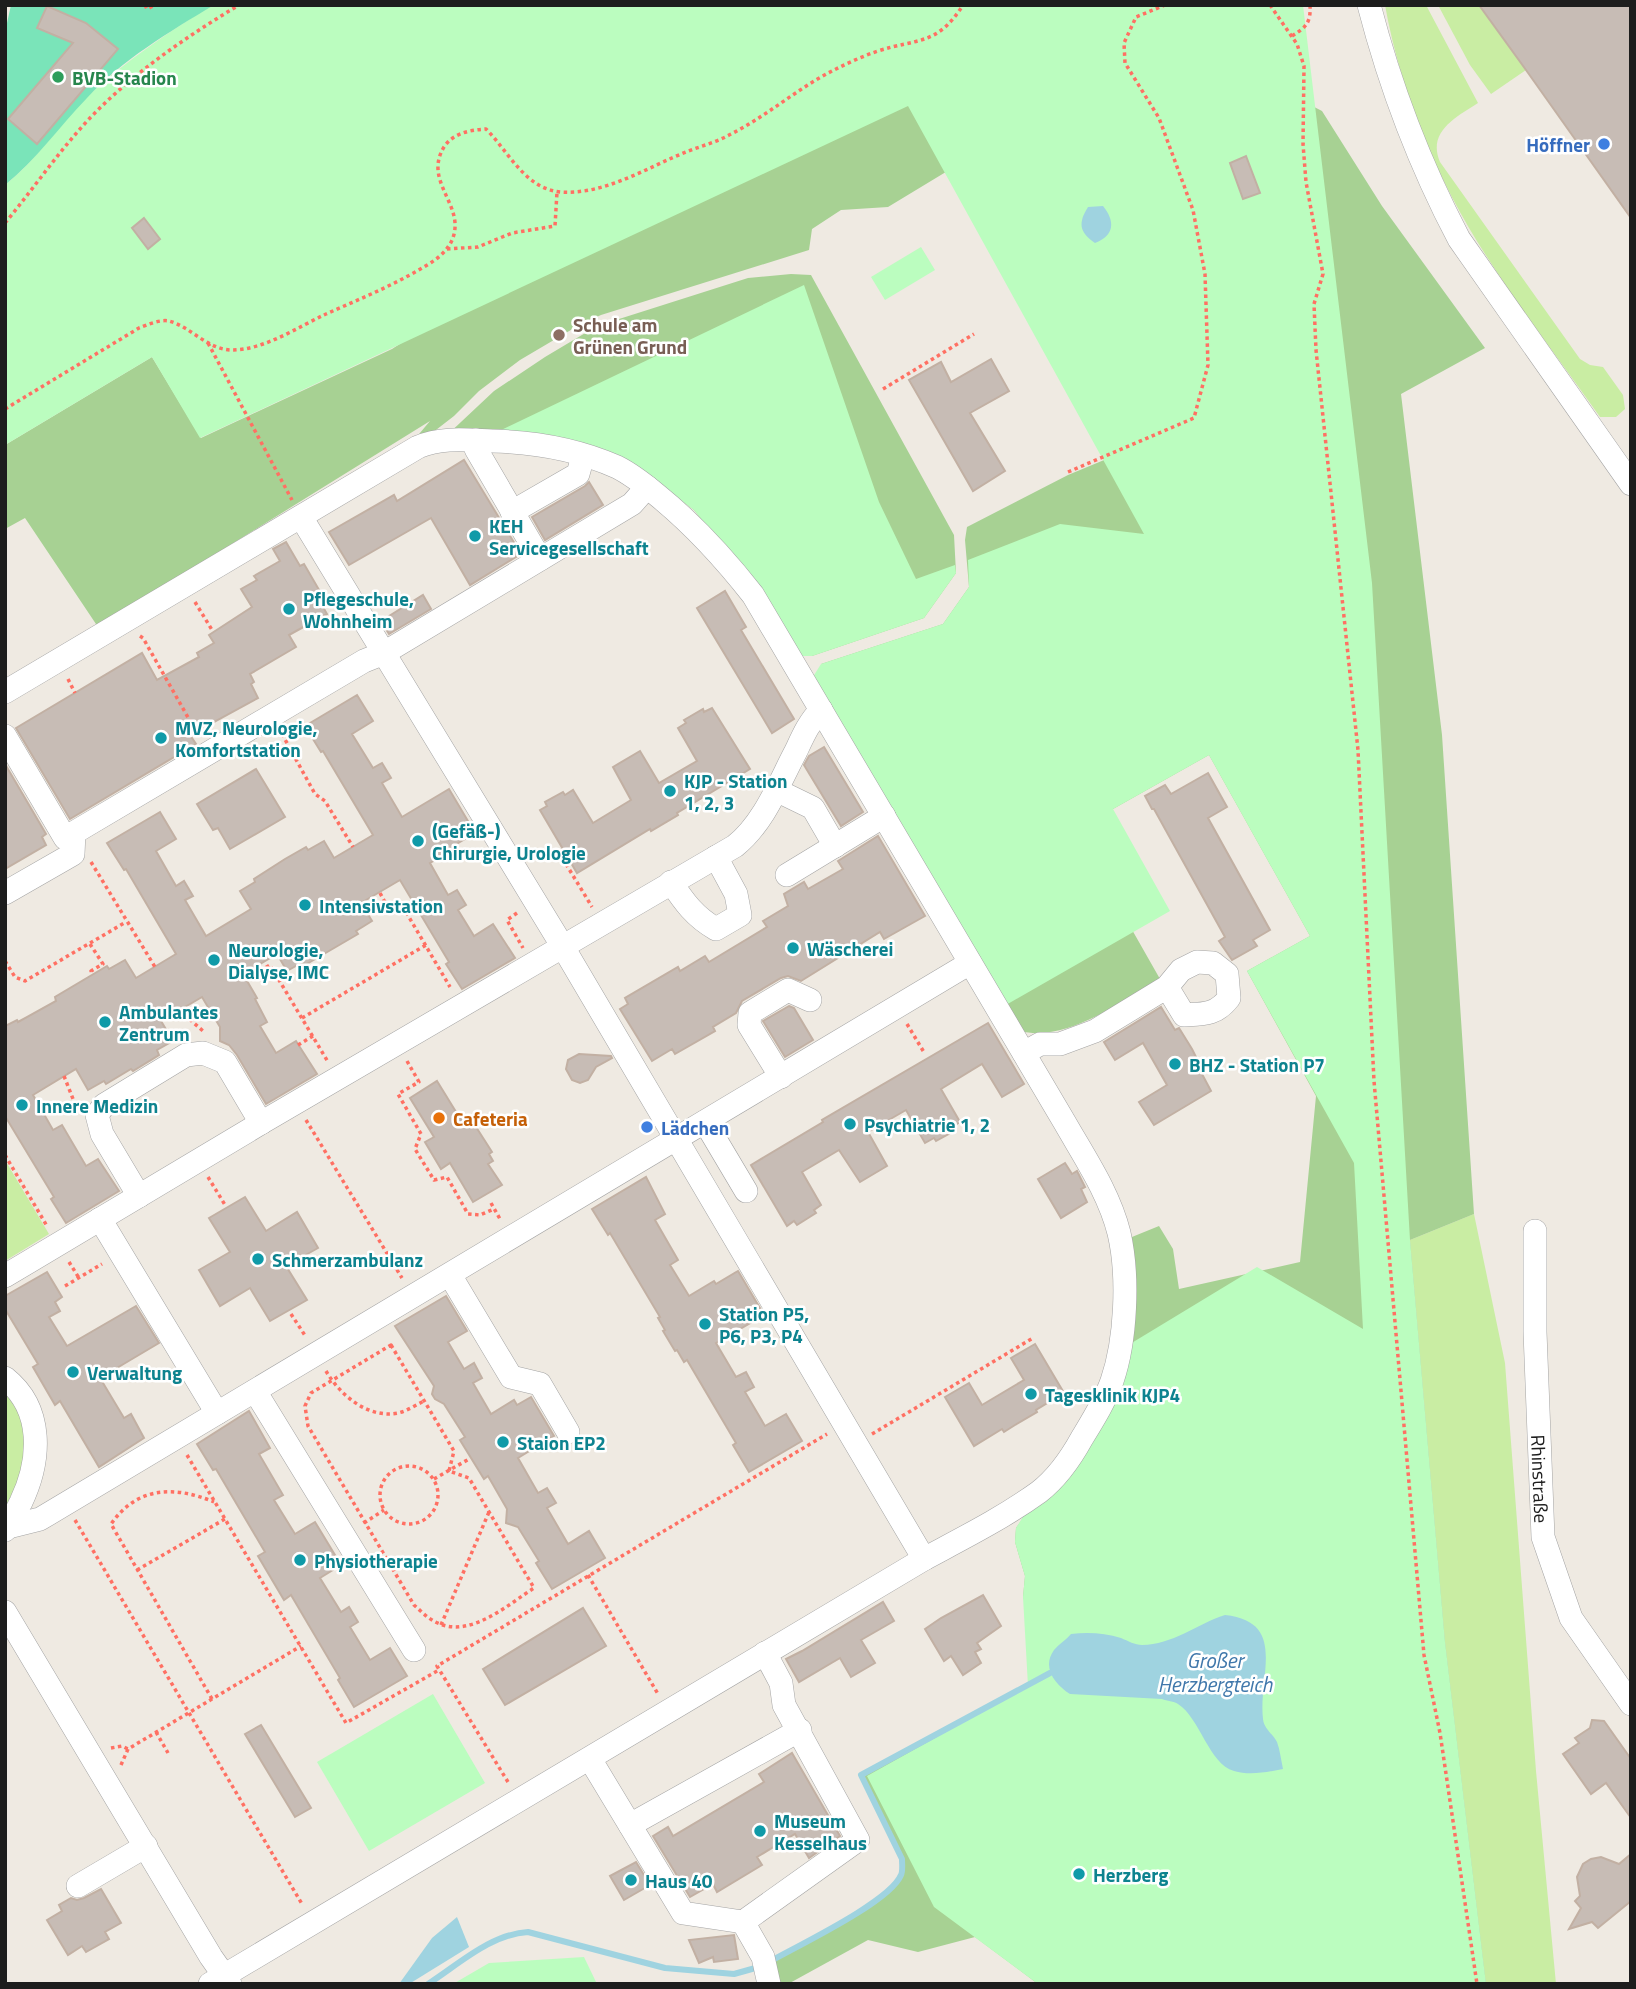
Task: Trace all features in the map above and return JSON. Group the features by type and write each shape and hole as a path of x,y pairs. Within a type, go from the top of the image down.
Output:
{"lane":[{"path":"1369,5 1414,144 1453,228 1631,484"},
{"path":"5,692 418,447 435,440 507,441 565,450 619,468 689,521 723,556 753,595 1107,1198 1119,1233 1124,1282 1121,1346 1112,1381 1099,1410 1073,1454 1040,1491 992,1522 924,1559 519,1800 222,1981 211,1957 146,1846 5,1612"},
{"path":"476,440 476,449 540,559"},
{"path":"512,512 579,474 583,456"},
{"path":"5,736 65,838 364,661 384,653 632,504 647,487"},
{"path":"301,517 563,947 924,1559"},
{"path":"5,1276 735,846 748,836 776,790 812,720 821,710"},
{"path":"776,790 813,808 835,846"},
{"path":"787,875 884,816"},
{"path":"5,893 74,854 74,833"},
{"path":"671,882 699,920 716,929 740,915 736,894 716,857"},
{"path":"7,1529 40,1520 970,963"},
{"path":"1024,1053 1040,1044 1060,1044 1095,1031 1167,987"},
{"path":"781,1077 750,1025 750,1013 788,990 810,1000"},
{"path":"139,1196 102,1133 97,1115 104,1105 186,1055 203,1053 225,1062 261,1123"},
{"path":"705,1122 742,1184 708,1194"},
{"path":"100,1219 217,1413"},
{"name":"Rhinstraße","path":"1535,1231 1535,1332 1543,1537 1572,1618 1631,1704"},
{"path":"450,1275 511,1377 540,1384 568,1432"},
{"path":"5,1377 17,1387 32,1414 37,1449 26,1490 7,1529"},
{"path":"255,1391 414,1650"},
{"path":"590,1759 683,1913 743,1922 858,1840 784,1705 781,1683 765,1653"},
{"path":"630,1825 800,1730"},
{"path":"78,1886 146,1846"},
{"path":"743,1922 762,1957 769,1984"}],"path":[{"path":"145,5 147,9 155,5"},
{"path":"5,223 43,172 118,91 164,54 239,5"},
{"path":"5,409 139,328 155,322 169,321 207,342 231,350 260,345 396,282 433,261 453,241 456,225 440,184 438,167 440,154 448,142 460,133 486,129 516,167 536,183 557,192 593,189 730,135 835,69 877,51 932,38 946,28 963,5"},
{"path":"1068,472 1194,418 1208,365 1205,274 1193,210 1159,118 1125,62 1124,43 1136,17 1165,5"},
{"path":"1270,5 1297,44 1304,66 1303,144 1306,182 1323,274 1314,303 1316,350 1358,750 1374,1081 1424,1655 1440,1732 1477,1984"},
{"path":"1292,36 1307,26 1311,19 1310,5"},
{"path":"446,249 478,247 512,233 555,226 557,192"},
{"path":"883,389 974,334"},
{"path":"207,342 301,517"},
{"path":"185,585 212,630"},
{"path":"120,624 144,638 208,752"},
{"path":"272,715 315,794 326,801 353,847"},
{"path":"74,833 155,967"},
{"path":"566,864 602,924"},
{"path":"380,892 387,906 406,912 461,1007"},
{"path":"533,965 507,919 535,902"},
{"path":"5,961 15,977 25,981 126,922"},
{"path":"90,944 103,964 91,971 93,974"},
{"path":"302,1018 426,945"},
{"path":"250,970 253,975 270,965 338,1079"},
{"path":"897,1007 925,1054"},
{"path":"298,1045 313,1036"},
{"path":"419,1082 398,1094 421,1134 415,1149 434,1180 447,1177 468,1214 480,1215 494,1209"},
{"path":"296,1103 413,1297"},
{"path":"5,1155 59,1245"},
{"path":"198,1161 225,1205"},
{"path":"5,1168 11,1165"},
{"path":"65,1286 121,1253"},
{"path":"519,1800 437,1666 588,1575 1033,1338"},
{"path":"391,1345 454,1451 449,1471 469,1478 534,1588 479,1622 459,1627 441,1625 414,1605 308,1426 305,1406 311,1393 391,1345"},
{"path":"316,1354 346,1398 374,1411 397,1413 424,1401"},
{"path":"177,1438 346,1723 439,1670"},
{"path":"434,1479 470,1459"},
{"path":"411,1465 428,1472 434,1479 438,1497 432,1513 425,1519 407,1524 398,1522 385,1510 381,1502 382,1484 394,1470 411,1465"},
{"path":"212,1699 111,1524 122,1508 149,1493 197,1494 216,1502"},
{"path":"344,1534 385,1510"},
{"path":"441,1625 489,1512"},
{"path":"72,1514 302,1903"},
{"path":"137,1570 225,1519"},
{"path":"588,1575 669,1711"},
{"path":"104,1776 118,1768 128,1749 301,1646"},
{"path":"156,1732 168,1752"}],"green space":[{"name":"BVB-Stadion","path":"11,5 214,5 163,36 115,71 5,185 5,32"},
{"path":"212,5 1303,5 1372,583 1410,1240 1445,1642 1486,1984 1038,1984 934,1907 867,1776 1028,1686 1023,1597 1025,1576 1015,1542 1016,1528 1130,1344 1257,1267 1363,1329 1354,1163 1247,971 1310,936 1209,755 1113,809 1170,911 1006,1005 811,680 821,664 943,624 969,587 968,560 1060,524 1144,534 908,106 200,438 152,357 5,445 5,185 28,164 90,94 149,47"},
{"path":"1385,5 1426,5 1478,103 1453,120 1441,134 1437,142 1440,162 1580,359 1590,365 1603,367 1623,395 1625,409 1616,417 1600,417 1502,280 1454,201 1424,138 1412,105 1392,39"},
{"path":"1438,5 1479,5 1526,70 1491,94 1470,65"},
{"path":"834,63 1256,77 1322,111 1382,206 1485,348 1401,394 1442,735 1474,1214 1410,1240 1445,1642 1486,1984 1038,1984 975,1937 918,1952 868,1940 788,1984 762,1984 753,1969 870,1905 892,1887 901,1875 902,1859 861,1775 1050,1673 1023,1597 1025,1576 1015,1542 1016,1528 1118,1383 1127,1239 1159,1226 1173,1249 1179,1289 1300,1262 1316,1096 1247,971 1310,936 1209,755 1113,809 1106,884 1160,979 1074,1026 1038,1033 1020,1031 821,664 943,624 969,587 965,540 967,527 1068,475 1121,453 964,161 888,207 841,210 812,229 809,250 601,315 581,324 520,360 479,391 432,433 409,446 430,421 98,627 25,518 5,529 5,445 152,357 201,438 392,349"},
{"path":"921,247 935,270 885,300 871,277"},
{"path":"811,275 954,535 956,573 924,618 812,656 694,510 650,477 445,437 494,391 597,326 748,278"},
{"path":"804,285 879,502 916,579 955,565 956,573 924,618 812,656 797,656 724,546 694,510 650,477 495,433"},
{"path":"5,1160 49,1234 5,1261"},
{"path":"1474,1214 1505,1363 1536,1771 1556,1984 1486,1984 1445,1642 1410,1240"},
{"path":"5,1385 16,1399 30,1455 5,1512"},
{"path":"433,1694 485,1783 369,1851 317,1762"},
{"path":"584,1957 597,1984 453,1984 489,1963"}],"water":[{"path":"1103,206 1110,217 1111,227 1102,240 1095,243 1083,231 1083,218 1088,207"},
{"name":"Großer Herzbergteich","path":"1225,1615 1245,1620 1257,1628 1263,1639 1266,1653 1263,1719 1277,1742 1283,1769 1252,1773 1234,1771 1218,1760 1193,1719 1176,1703 1162,1699 1070,1694 1055,1681 1050,1669 1050,1657 1054,1650 1071,1634 1103,1634 1142,1645 1153,1644 1174,1638"},
{"path":"457,1917 469,1947 409,1984 399,1984 432,1938"}],"building":[{"name":"Höffner","path":"1479,5 1631,5 1631,218 1526,70"},
{"path":"47,6 86,23 118,49 37,144 8,119 73,43 37,28"},
{"path":"1246,156 1260,193 1243,199 1230,163"},
{"path":"144,218 160,239 148,249 132,228"},
{"path":"991,359 1009,391 970,413 1005,471 973,491 909,380 941,362 951,382"},
{"name":"KEH Servicegesellschaft","path":"464,460 521,554 470,585 431,518 349,565 329,532 394,495 397,501"},
{"name":"KEH Servicegesellschaft","path":"589,482 603,505 545,540 532,517"},
{"path":"286,542 300,566 304,564 322,595 318,598 327,614 289,635 296,647 250,674 254,682 251,684 258,698 190,735 196,744 70,819 16,728 142,653 157,680 199,657 197,653 214,643 209,635 252,607 241,589 257,580 254,576 280,561 273,549"},
{"path":"725,591 746,627 741,630 794,719 772,733 697,608"},
{"path":"423,595 431,609 389,634 381,621"},
{"path":"357,695 373,721 352,734 373,768 382,763 391,778 382,783 402,817 449,789 475,833 430,863 448,895 457,890 466,905 458,910 474,936 493,924 515,958 462,989 400,880 361,903 372,921 356,931 358,934 305,965 303,962 287,971 277,954 243,974 267,1022 260,1026 276,1053 296,1041 317,1074 266,1104 237,1055 229,1045 220,1041 220,1027 202,997 161,1021 173,1041 157,1050 159,1055 133,1071 131,1069 106,1084 104,1081 88,1090 76,1069 33,1095 53,1130 62,1125 86,1166 98,1159 119,1191 66,1223 51,1199 54,1197 5,1116 5,1026 17,1020 18,1022 56,1001 55,997 107,966 109,969 125,960 136,978 176,954 126,869 124,870 107,843 160,812 176,839 156,851 176,886 184,881 193,896 185,900 206,936 251,909 240,891 285,859 324,841 334,858 373,835 305,726"},
{"name":"KJP - Station 1, 2, 3","path":"712,708 750,769 677,813 678,815 577,873 540,810 547,806 545,802 563,792 565,795 573,790 593,823 631,800 613,767 640,751 659,783 697,761 678,728 686,723 684,720 703,709 704,712"},
{"path":"824,747 863,812 841,826 804,765 809,756"},
{"path":"5,764 46,834 42,837 46,845 5,869"},
{"path":"256,769 285,817 230,849 218,828 213,830 197,804"},
{"path":"1208,773 1227,807 1208,818 1270,930 1253,940 1257,946 1232,960 1219,941 1225,937 1145,796 1165,785 1171,794"},
{"name":"Wäscherei","path":"878,836 925,916 884,939 880,932 801,981 788,976 781,978 742,1001 736,1013 713,1027 715,1031 675,1054 672,1049 652,1061 620,1009 628,1004 625,998 678,967 680,971 705,956 709,962 767,927 763,921 788,906 784,894 804,882 808,889 843,869 838,861"},
{"path":"789,1006 794,1008 813,1040 785,1057 763,1021"},
{"name":"BHZ - Station P7","path":"1161,1007 1175,1030 1179,1028 1192,1049 1197,1059 1195,1061 1211,1091 1154,1125 1139,1102 1167,1085 1143,1043 1115,1060 1104,1042"},
{"name":"Psychiatrie 1, 2","path":"988,1023 1024,1084 1002,1097 982,1064 941,1089 960,1122 952,1127 954,1131 936,1141 934,1138 925,1143 906,1110 868,1132 887,1166 860,1182 839,1150 802,1172 821,1205 814,1210 816,1213 797,1225 794,1221 787,1226 751,1165 823,1122 822,1120"},
{"path":"579,1054 612,1058 596,1067 588,1080 580,1083 572,1080 566,1069 568,1060"},
{"path":"437,1081 461,1120 469,1116 492,1152 489,1154 493,1161 488,1164 502,1185 473,1202 450,1163 441,1169 425,1142 434,1137 410,1098"},
{"path":"1065,1163 1072,1174 1077,1171 1085,1187 1081,1189 1087,1202 1061,1218 1038,1179"},
{"name":"Station P5, P6, P3, P4","path":"646,1177 665,1214 655,1220 678,1260 670,1265 689,1296 738,1271 764,1315 716,1343 736,1377 746,1372 754,1387 745,1392 765,1426 786,1414 802,1441 749,1472 733,1445 736,1443 687,1360 684,1362 677,1350 675,1351 663,1331 665,1330 658,1318 660,1317 610,1233 608,1235 592,1209"},
{"name":"Schmerzambulanz","path":"245,1197 266,1231 297,1212 318,1248 286,1266 307,1300 270,1321 250,1288 220,1306 199,1270 230,1252 209,1218"},
{"name":"Verwaltung","path":"47,1272 62,1297 55,1302 60,1311 49,1317 67,1346 136,1306 159,1343 100,1378 124,1418 131,1414 144,1438 99,1467 60,1401 55,1405 33,1367 38,1364 5,1309 5,1296"},
{"name":"Staion EP2","path":"446,1296 467,1331 448,1342 464,1369 474,1363 482,1378 473,1383 491,1414 514,1400 517,1405 531,1397 554,1436 518,1458 538,1493 547,1488 556,1503 547,1508 568,1544 589,1531 605,1558 552,1589 518,1527 506,1523 507,1509 488,1476 484,1479 460,1440 465,1437 444,1404 435,1399 432,1394 434,1386 395,1326"},
{"name":"Tagesklinik KJP4","path":"1035,1344 1064,1393 1004,1432 1002,1429 974,1446 945,1397 969,1383 982,1405 1024,1380 1011,1358"},
{"name":"Physiotherapie","path":"249,1411 270,1448 259,1454 283,1495 274,1500 295,1534 315,1522 341,1565 320,1578 341,1612 349,1607 358,1622 350,1627 370,1660 390,1648 407,1676 354,1707 291,1595 284,1600 258,1556 265,1552 216,1469 213,1470 197,1444"},
{"path":"983,1595 1001,1626 977,1643 981,1649 975,1652 981,1663 963,1675 951,1656 944,1661 925,1629"},
{"path":"883,1602 894,1621 861,1640 875,1663 851,1677 840,1658 799,1682 786,1659"},
{"path":"583,1608 606,1646 505,1705 483,1669"},
{"path":"1592,1720 1604,1721 1631,1759 1631,1818 1606,1783 1591,1794 1563,1754 1579,1743 1575,1738 1590,1728"},
{"path":"261,1725 311,1808 295,1817 245,1734"},
{"name":"Museum Kesselhaus","path":"792,1753 840,1836 809,1858 795,1834 757,1857 762,1865 717,1892 713,1884 690,1897 653,1836 668,1827 673,1836 764,1782 759,1774"},
{"path":"1631,1854 1631,1901 1598,1928 1592,1922 1569,1929 1581,1908 1575,1901 1580,1896 1577,1877 1583,1864 1601,1857 1619,1864"},
{"name":"Haus 40","path":"636,1862 650,1885 624,1900 610,1876"},
{"path":"101,1889 121,1923 105,1932 109,1939 86,1952 82,1946 68,1955 47,1920 62,1911 59,1905 71,1898 84,1898"},
{"path":"734,1935 738,1959 714,1962 713,1957 699,1963 689,1940"}],"waterway":[{"path":"769,1962 862,1910 880,1898 901,1875 902,1859 861,1775 1050,1673"},
{"path":"428,1984 488,1944 514,1934 528,1932 665,1968 734,1974 759,1967"}],"place":[{"name":"BVB-Stadion","path":"58,77"},
{"name":"Höffner","path":"1604,144"},
{"name":"Schule am Grünen Grund","path":"559,335"},
{"name":"KEH Servicegesellschaft","path":"475,536"},
{"name":"Pflegeschule, Wohnheim","path":"289,609"},
{"name":"MVZ, Neurologie, Komfortstation","path":"161,738"},
{"name":"KJP - Station 1, 2, 3","path":"670,791"},
{"name":"(Gefäß-) Chirurgie, Urologie","path":"418,841"},
{"name":"Intensivstation","path":"305,905"},
{"name":"Wäscherei","path":"793,948"},
{"name":"Neurologie, Dialyse, IMC","path":"214,960"},
{"name":"Ambulantes Zentrum","path":"105,1022"},
{"name":"BHZ - Station P7","path":"1175,1064"},
{"name":"Innere Medizin","path":"22,1105"},
{"name":"Cafeteria","path":"439,1118"},
{"name":"Psychiatrie 1, 2","path":"850,1124"},
{"name":"Lädchen","path":"647,1127"},
{"name":"Schmerzambulanz","path":"258,1259"},
{"name":"Station P5, P6, P3, P4","path":"705,1324"},
{"name":"Verwaltung","path":"73,1372"},
{"name":"Tagesklinik KJP4","path":"1031,1394"},
{"name":"Staion EP2","path":"503,1442"},
{"name":"Physiotherapie","path":"300,1560"},
{"name":"Museum Kesselhaus","path":"760,1831"},
{"name":"Herzberg","path":"1079,1874"},
{"name":"Haus 40","path":"631,1880"}]}
